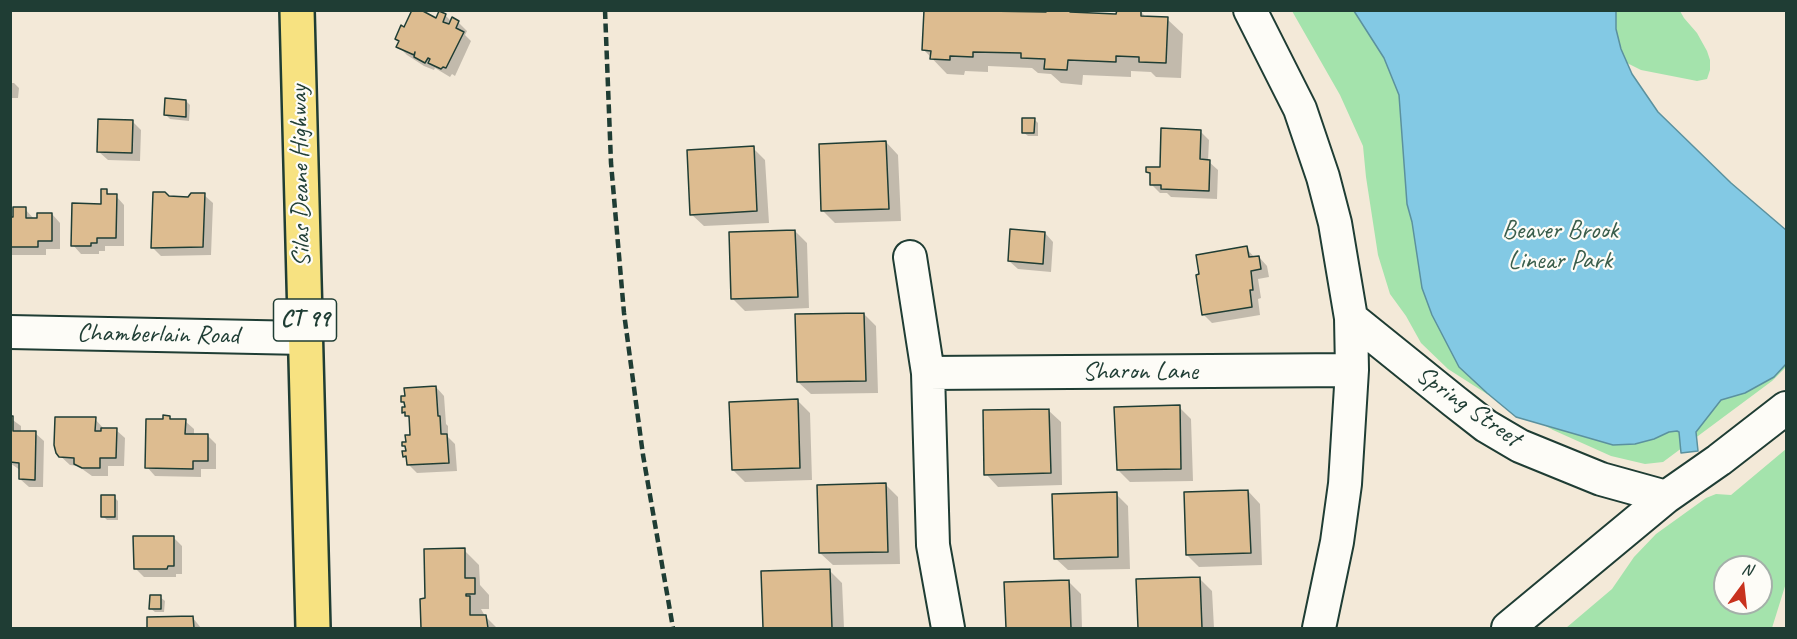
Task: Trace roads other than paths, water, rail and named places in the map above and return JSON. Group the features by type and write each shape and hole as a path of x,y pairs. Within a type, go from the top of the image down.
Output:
{"main road":[{"name":"Silas Deane Highway","path":"297,10 313,628"}],"street":[{"path":"1250,10 1300,109 1323,177 1335,223 1351,318 1353,370 1345,484 1337,542 1319,628"},
{"path":"910,257 928,373 933,545 948,628"},
{"name":"Spring Street","path":"1351,318 1486,426 1520,446 1601,479 1666,497"},
{"name":"Chamberlain Road","path":"10,332 305,338"},
{"name":"Sharon Lane","path":"928,373 1353,370"},
{"path":"1508,628 1666,497 1786,408"}],"water":[{"name":"Beaver Brook Linear Park","path":"1354,11 1616,11 1616,29 1621,49 1632,74 1658,112 1731,183 1786,230 1786,364 1774,377 1745,393 1721,400 1696,432 1698,451 1681,453 1677,431 1635,444 1613,445 1516,417 1459,367 1432,315 1422,288 1407,204 1399,95 1384,58"}],"railway":[{"path":"605,10 611,163 624,313 643,455 673,628"}]}
